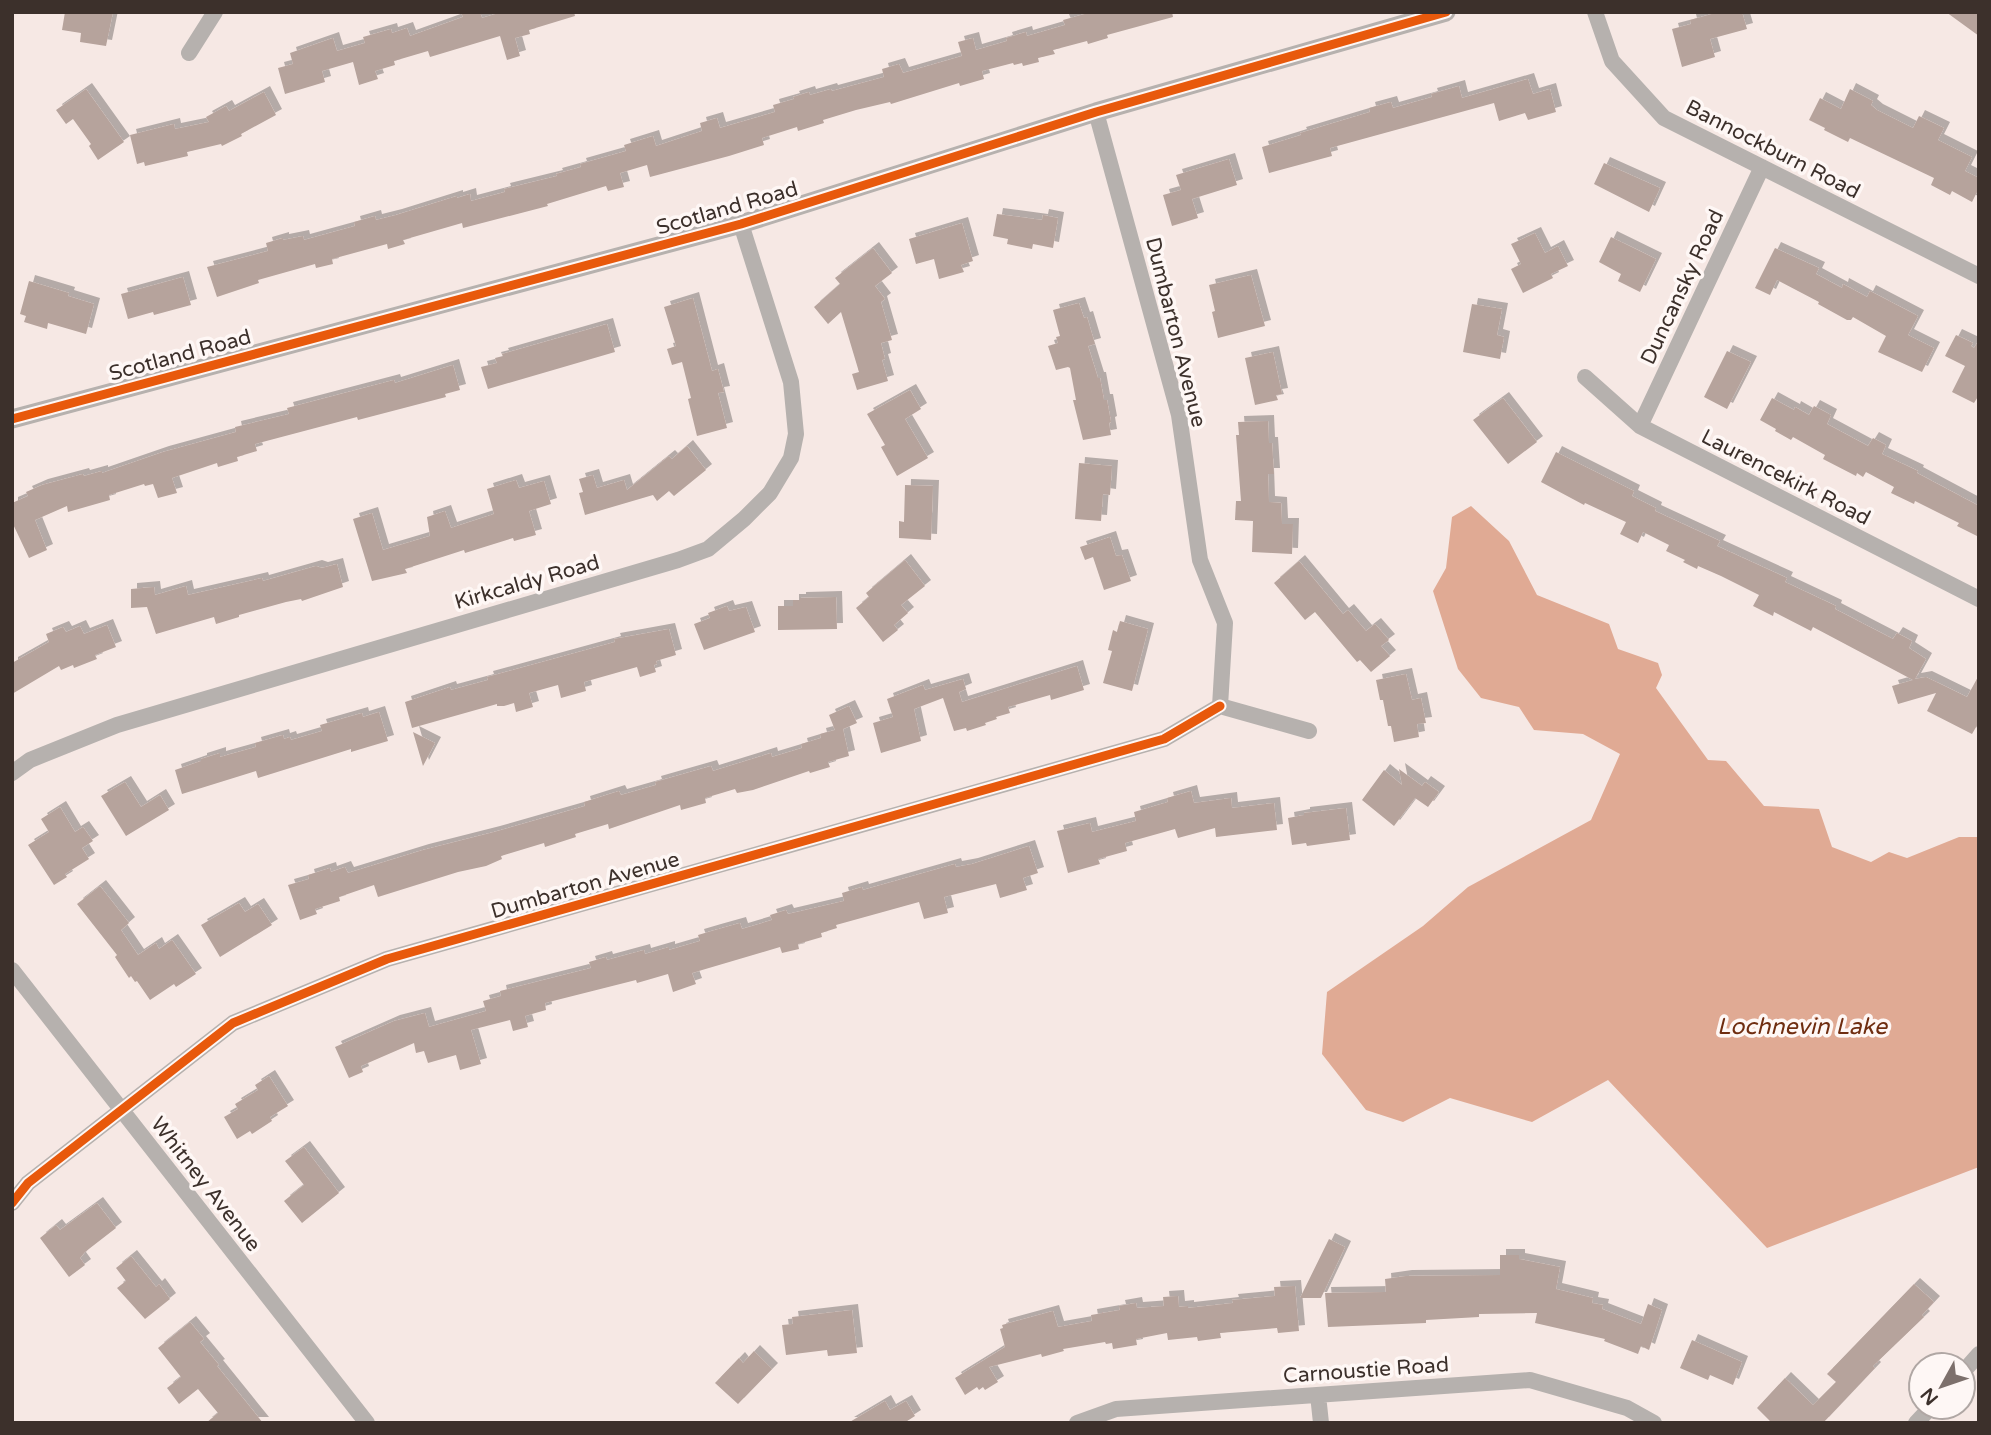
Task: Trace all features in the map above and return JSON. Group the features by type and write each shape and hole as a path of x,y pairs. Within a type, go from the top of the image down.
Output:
{"street":[{"path":"189,53 215,12"},
{"name":"Scotland Road","path":"14,415 741,224 1096,112 1446,12"},
{"name":"Bannockburn Road","path":"1595,12 1612,61 1664,118 1979,276"},
{"name":"Dumbarton Avenue","path":"12,1203 28,1183 233,1023 387,959 1164,739 1220,706 1225,623 1200,560 1179,415 1096,112"},
{"name":"Duncansky Road","path":"1640,426 1762,167"},
{"name":"Kirkcaldy Road","path":"12,773 30,760 117,725 708,549 770,493 791,458 796,434 791,382 741,224"},
{"name":"Laurencekirk Road","path":"1585,377 1640,426 1979,599"},
{"path":"1220,706 1309,731"},
{"name":"Whitney Avenue","path":"12,970 367,1423"},
{"name":"Carnoustie Road","path":"1077,1423 1116,1409 1530,1380 1627,1408 1654,1423"},
{"path":"1318,1395 1321,1423"}],"water":[{"name":"Lochnevin Lake","path":"1471,506 1509,541 1537,595 1609,624 1618,649 1658,663 1662,675 1656,688 1708,760 1726,761 1764,806 1819,809 1832,847 1871,862 1889,852 1907,858 1959,837 1979,837 1979,1167 1767,1248 1608,1080 1532,1122 1450,1098 1403,1122 1366,1110 1322,1054 1327,992 1423,926 1468,887 1591,820 1620,754 1583,734 1534,730 1519,707 1481,698 1458,669 1433,591 1446,568 1452,517"}],"building":[{"path":"65,12 113,12 106,46 80,42 81,33 62,30"},
{"path":"461,12 480,12 482,18 502,12 574,12 575,16 529,30 530,34 515,38 520,56 507,60 500,36 430,57 428,51 394,61 395,65 375,71 378,79 359,85 353,62 322,71 325,82 285,94 278,68 293,64 290,53 333,38 337,51 365,43 363,37 391,29 392,33 407,28 410,36 463,17"},
{"path":"1092,12 1172,12 1173,17 1107,35 1108,38 1088,44 1087,41 1053,50 1055,54 1038,58 1039,62 1023,66 1022,63 1013,63 982,71 984,79 960,86 959,83 891,104 890,102 856,110 798,131 797,127 762,138 764,145 729,156 650,177 647,165 620,173 624,187 608,191 606,186 547,204 548,206 463,228 462,223 403,240 405,244 388,249 387,244 332,259 333,264 316,268 315,264 258,280 259,283 217,297 207,267 268,251 266,243 283,238 303,236 304,240 355,226 354,222 375,216 376,220 396,215 457,196 470,194 471,201 505,192 504,189 557,176 556,174 581,167 580,164 626,151 624,145 653,136 656,146 702,131 700,123 717,118 720,128 775,112 773,105 794,99 793,97 809,92 810,95 831,89 832,91 884,77 882,69 899,64 903,73 962,56 958,42 973,38 976,50 1026,32 1027,36 1065,25 1063,20"},
{"path":"1719,12 1742,12 1747,29 1710,39 1715,57 1682,67 1672,29 1691,24 1690,20"},
{"path":"1946,12 1979,12 1979,36"},
{"path":"1528,79 1533,94 1550,89 1556,112 1528,120 1525,113 1499,121 1494,103 1330,148 1332,156 1269,173 1262,147 1301,135 1300,133 1370,112 1369,108 1391,102 1393,108 1459,86 1462,98"},
{"path":"86,89 124,142 98,160 89,146 91,144 73,119 66,124 56,110"},
{"path":"1850,89 1873,101 1871,105 1877,110 1913,128 1919,116 1944,128 1938,140 1972,157 1965,171 1979,178 1979,188 1972,202 1952,191 1950,195 1931,185 1934,178 1850,138 1848,142 1809,120 1820,98 1841,109"},
{"path":"264,92 276,115 241,134 242,136 222,146 221,144 187,152 188,156 145,166 144,162 137,164 130,135 174,124 175,129 209,122 206,117 226,106 229,111"},
{"path":"1229,159 1237,185 1192,199 1198,218 1172,226 1163,195 1181,190 1176,175"},
{"path":"1604,163 1660,188 1649,212 1594,184"},
{"path":"997,214 1042,220 1043,215 1058,218 1053,248 1033,244 1032,249 1007,244 1008,239 993,236"},
{"path":"962,223 973,261 961,265 964,272 939,279 934,259 916,264 909,239"},
{"path":"1535,233 1545,253 1558,246 1568,266 1551,274 1553,278 1523,293 1511,269 1521,264 1511,244"},
{"path":"1611,237 1656,259 1640,292 1618,281 1621,274 1599,262"},
{"path":"873,248 892,273 875,286 885,299 881,302 892,340 881,343 888,381 857,390 852,374 859,372 841,312 828,324 814,307 840,284 835,278"},
{"path":"1775,248 1819,268 1816,274 1842,288 1843,284 1867,297 1870,291 1918,316 1908,335 1934,348 1922,372 1878,352 1886,336 1853,317 1847,320 1777,280 1770,295 1755,288"},
{"path":"1251,275 1265,326 1218,338 1209,285"},
{"path":"183,277 191,305 128,319 121,294"},
{"path":"29,281 94,304 86,334 48,323 47,329 24,322 26,316 20,314"},
{"path":"693,298 712,371 718,369 724,392 718,393 727,428 697,436 682,362 672,365 667,349 676,346 664,307"},
{"path":"1079,303 1084,318 1087,317 1095,344 1088,346 1100,378 1104,400 1107,400 1111,422 1111,435 1083,440 1073,400 1076,400 1070,368 1056,370 1048,346 1058,343 1056,337 1060,336 1053,310"},
{"path":"1472,304 1502,309 1497,335 1504,337 1500,359 1463,352"},
{"path":"607,324 615,352 488,389 481,367 497,363 495,358 503,356 502,354"},
{"path":"1956,335 1973,343 1971,346 1974,348 1979,340 1979,395 1974,403 1952,392 1965,366 1945,356"},
{"path":"1727,351 1751,362 1727,409 1704,397"},
{"path":"1273,352 1282,394 1276,395 1278,400 1255,405 1245,358"},
{"path":"453,365 460,390 445,394 446,397 255,444 257,451 237,457 238,461 218,467 217,463 172,478 177,493 158,498 153,484 144,484 109,495 110,500 68,512 67,506 35,520 47,550 29,558 12,522 12,503 28,496 26,492 42,485 83,474 102,473 163,452 236,432 235,427 289,414 287,408 394,380 395,383"},
{"path":"910,390 921,409 905,419 928,458 897,476 881,447 885,445 867,414"},
{"path":"1503,398 1537,442 1508,464 1473,420"},
{"path":"1772,398 1809,415 1814,406 1831,415 1827,424 1868,446 1873,438 1886,445 1882,454 1979,506 1979,537 1957,526 1959,523 1915,501 1914,504 1891,493 1894,487 1866,472 1863,477 1857,473 1856,476 1823,459 1825,455 1793,437 1791,440 1775,431 1776,429 1760,420"},
{"path":"1268,421 1274,474 1268,474 1269,502 1281,503 1282,524 1293,524 1292,554 1252,552 1253,521 1235,520 1236,501 1241,501 1236,435 1239,435 1238,422"},
{"path":"687,446 706,470 674,496 669,491 657,501 653,495 585,515 579,493 583,492 579,479 593,475 597,488 624,480 627,490 669,456 672,459"},
{"path":"1556,452 1634,491 1632,496 1656,508 1655,511 1720,541 1717,546 1787,578 1785,582 1836,606 1835,609 1893,639 1897,633 1912,641 1909,648 1926,659 1915,679 1926,677 1967,697 1979,675 1979,722 1972,734 1927,711 1936,693 1898,704 1892,686 1913,680 1813,627 1811,631 1774,612 1773,616 1753,606 1759,595 1698,566 1697,569 1683,562 1685,560 1666,551 1669,545 1643,532 1638,543 1620,534 1626,522 1585,503 1584,505 1541,482"},
{"path":"1079,463 1112,466 1110,495 1103,494 1101,521 1075,519"},
{"path":"516,480 519,488 544,481 551,504 529,511 536,535 514,541 513,538 465,553 464,550 405,569 407,573 372,581 353,519 372,513 383,550 430,536 427,517 445,511 451,528 494,514 487,489"},
{"path":"905,485 933,486 931,540 899,538 899,521 904,522"},
{"path":"1110,537 1116,556 1122,555 1131,581 1104,590 1093,557 1085,560 1080,547"},
{"path":"905,560 925,586 901,605 908,613 894,625 898,630 883,642 856,608 869,597 866,593"},
{"path":"1299,561 1343,614 1348,610 1366,631 1375,624 1389,640 1381,646 1390,656 1371,672 1360,660 1357,662 1315,612 1305,620 1274,583"},
{"path":"337,564 343,587 302,601 286,602 239,615 216,624 214,617 156,634 147,607 131,608 131,589 154,587 155,595 186,586 188,595 262,578 263,581 316,566 322,568"},
{"path":"836,597 837,629 778,630 778,606 793,606 793,600 800,598"},
{"path":"727,606 729,611 746,607 755,632 704,650 694,624 710,618 708,613"},
{"path":"1120,621 1148,629 1132,691 1103,683 1112,651 1108,650 1113,630 1117,632"},
{"path":"107,625 116,647 95,655 97,659 74,668 73,665 61,670 59,666 12,694 12,663 49,642 46,634 63,627 66,632 80,626 84,634"},
{"path":"669,629 676,655 656,661 656,672 640,677 637,667 584,682 586,691 561,698 558,685 529,693 533,707 516,712 514,703 504,706 497,704 412,728 405,702 615,642 614,639"},
{"path":"1077,666 1084,690 1051,700 1050,695 1008,707 1010,713 967,731 966,728 954,731 943,698 914,709 921,741 881,753 873,723 893,717 887,699 923,685 925,690 963,679 966,689 959,692 962,702"},
{"path":"1406,674 1412,700 1421,698 1426,723 1417,724 1419,737 1394,742 1376,680"},
{"path":"849,706 857,723 843,729 849,756 828,762 830,767 810,773 809,771 753,790 737,793 735,789 705,798 706,803 681,810 680,805 609,829 608,824 545,847 544,843 501,856 502,859 486,866 378,897 374,885 339,897 340,901 315,909 317,914 300,920 288,885 309,879 308,875 330,868 331,872 345,867 348,873 585,806 584,802 619,791 621,795 711,766 713,771 771,753 772,757 802,748 801,744 835,730 829,715"},
{"path":"379,712 388,741 351,752 351,749 258,778 256,771 182,794 175,770 201,759 256,747 255,743 283,735 284,739 290,737 291,740 322,731 320,725 362,713 363,717"},
{"path":"413,732 435,743 423,766"},
{"path":"1399,769 1422,786 1425,782 1439,792 1428,807 1415,798 1394,826 1362,800 1384,770 1402,785"},
{"path":"125,782 141,807 160,795 169,810 126,836 101,796"},
{"path":"1191,791 1194,803 1231,798 1232,808 1274,803 1277,830 1216,837 1215,828 1178,838 1175,829 1125,843 1127,851 1098,859 1100,864 1068,873 1057,831 1090,823 1092,832 1136,821 1134,812 1168,802 1167,798"},
{"path":"60,807 75,832 83,827 93,841 82,848 89,859 65,874 67,877 54,885 28,845 49,832 41,819"},
{"path":"1346,808 1350,840 1307,846 1306,843 1292,845 1288,818 1304,813"},
{"path":"1029,846 1038,873 1023,878 1027,890 1000,898 996,884 944,897 948,913 924,919 919,902 836,925 837,928 821,933 822,937 798,944 799,949 782,953 780,947 692,973 696,984 673,992 668,974 545,1003 546,1010 525,1016 528,1027 513,1031 510,1020 471,1030 481,1064 460,1070 456,1055 428,1063 424,1051 416,1053 414,1043 361,1066 363,1072 349,1078 335,1047 394,1021 425,1013 429,1027 486,1011 483,1001 501,996 500,991 591,968 589,962 606,957 607,960 644,950 645,954 669,947 669,950 700,941 698,935 715,930 740,923 742,929 772,920 770,915 786,910 788,914 844,901 842,893 862,887 863,890 955,864 956,867 972,864"},
{"path":"100,886 129,923 121,930 138,955 156,943 159,949 172,940 196,974 176,987 174,984 150,1000 137,981 131,976 129,978 115,957 117,955 77,904"},
{"path":"239,903 245,912 258,904 272,925 220,957 201,925"},
{"path":"269,1076 288,1106 270,1117 272,1121 252,1134 250,1131 237,1139 224,1117 238,1109 235,1104 258,1090 255,1085"},
{"path":"304,1147 339,1193 302,1223 284,1201 304,1185 285,1161"},
{"path":"97,1203 116,1228 85,1252 80,1258 85,1265 69,1277 40,1238 56,1225 60,1230"},
{"path":"1329,1239 1345,1247 1321,1298 1300,1298"},
{"path":"1500,1255 1519,1255 1519,1259 1560,1267 1556,1289 1593,1298 1592,1303 1603,1305 1602,1309 1641,1324 1648,1304 1662,1310 1649,1350 1641,1346 1638,1354 1604,1341 1605,1339 1535,1323 1537,1313 1479,1314 1479,1317 1426,1320 1426,1323 1328,1327 1325,1293 1386,1292 1385,1279 1406,1276 1500,1275"},
{"path":"131,1256 156,1287 159,1284 170,1299 145,1319 117,1288 126,1281 116,1268"},
{"path":"1914,1284 1934,1302 1922,1315 1924,1317 1873,1366 1875,1368 1823,1423 1772,1423 1757,1408 1785,1378 1813,1405 1836,1382 1827,1374"},
{"path":"1295,1286 1299,1331 1278,1333 1277,1328 1220,1333 1221,1338 1198,1341 1197,1337 1168,1340 1167,1333 1136,1339 1137,1345 1113,1349 1112,1343 1105,1342 1063,1349 1064,1351 1042,1357 1041,1354 989,1367 998,1382 985,1390 983,1387 979,1390 977,1387 965,1395 955,1378 1005,1347 1000,1329 1003,1328 1002,1325 1053,1311 1058,1327 1092,1321 1091,1315 1120,1310 1119,1306 1136,1303 1137,1308 1164,1306 1163,1297 1178,1296 1179,1307 1188,1308 1275,1296 1274,1287"},
{"path":"852,1310 857,1353 828,1356 827,1350 786,1355 782,1325 793,1324 792,1317"},
{"path":"190,1322 204,1339 200,1342 219,1365 217,1366 263,1423 206,1423 218,1413 198,1389 179,1404 167,1388 181,1377 158,1348"},
{"path":"1692,1340 1742,1362 1733,1385 1710,1375 1708,1380 1680,1368"},
{"path":"754,1351 772,1369 738,1404 715,1383 739,1358 743,1363"},
{"path":"885,1401 890,1410 906,1401 915,1416 904,1423 848,1423"}],"cycle path":[{"path":"12,419 741,224 1096,112 1446,12"},
{"path":"12,1203 28,1183 233,1023 387,959 1164,739 1220,706"}]}
